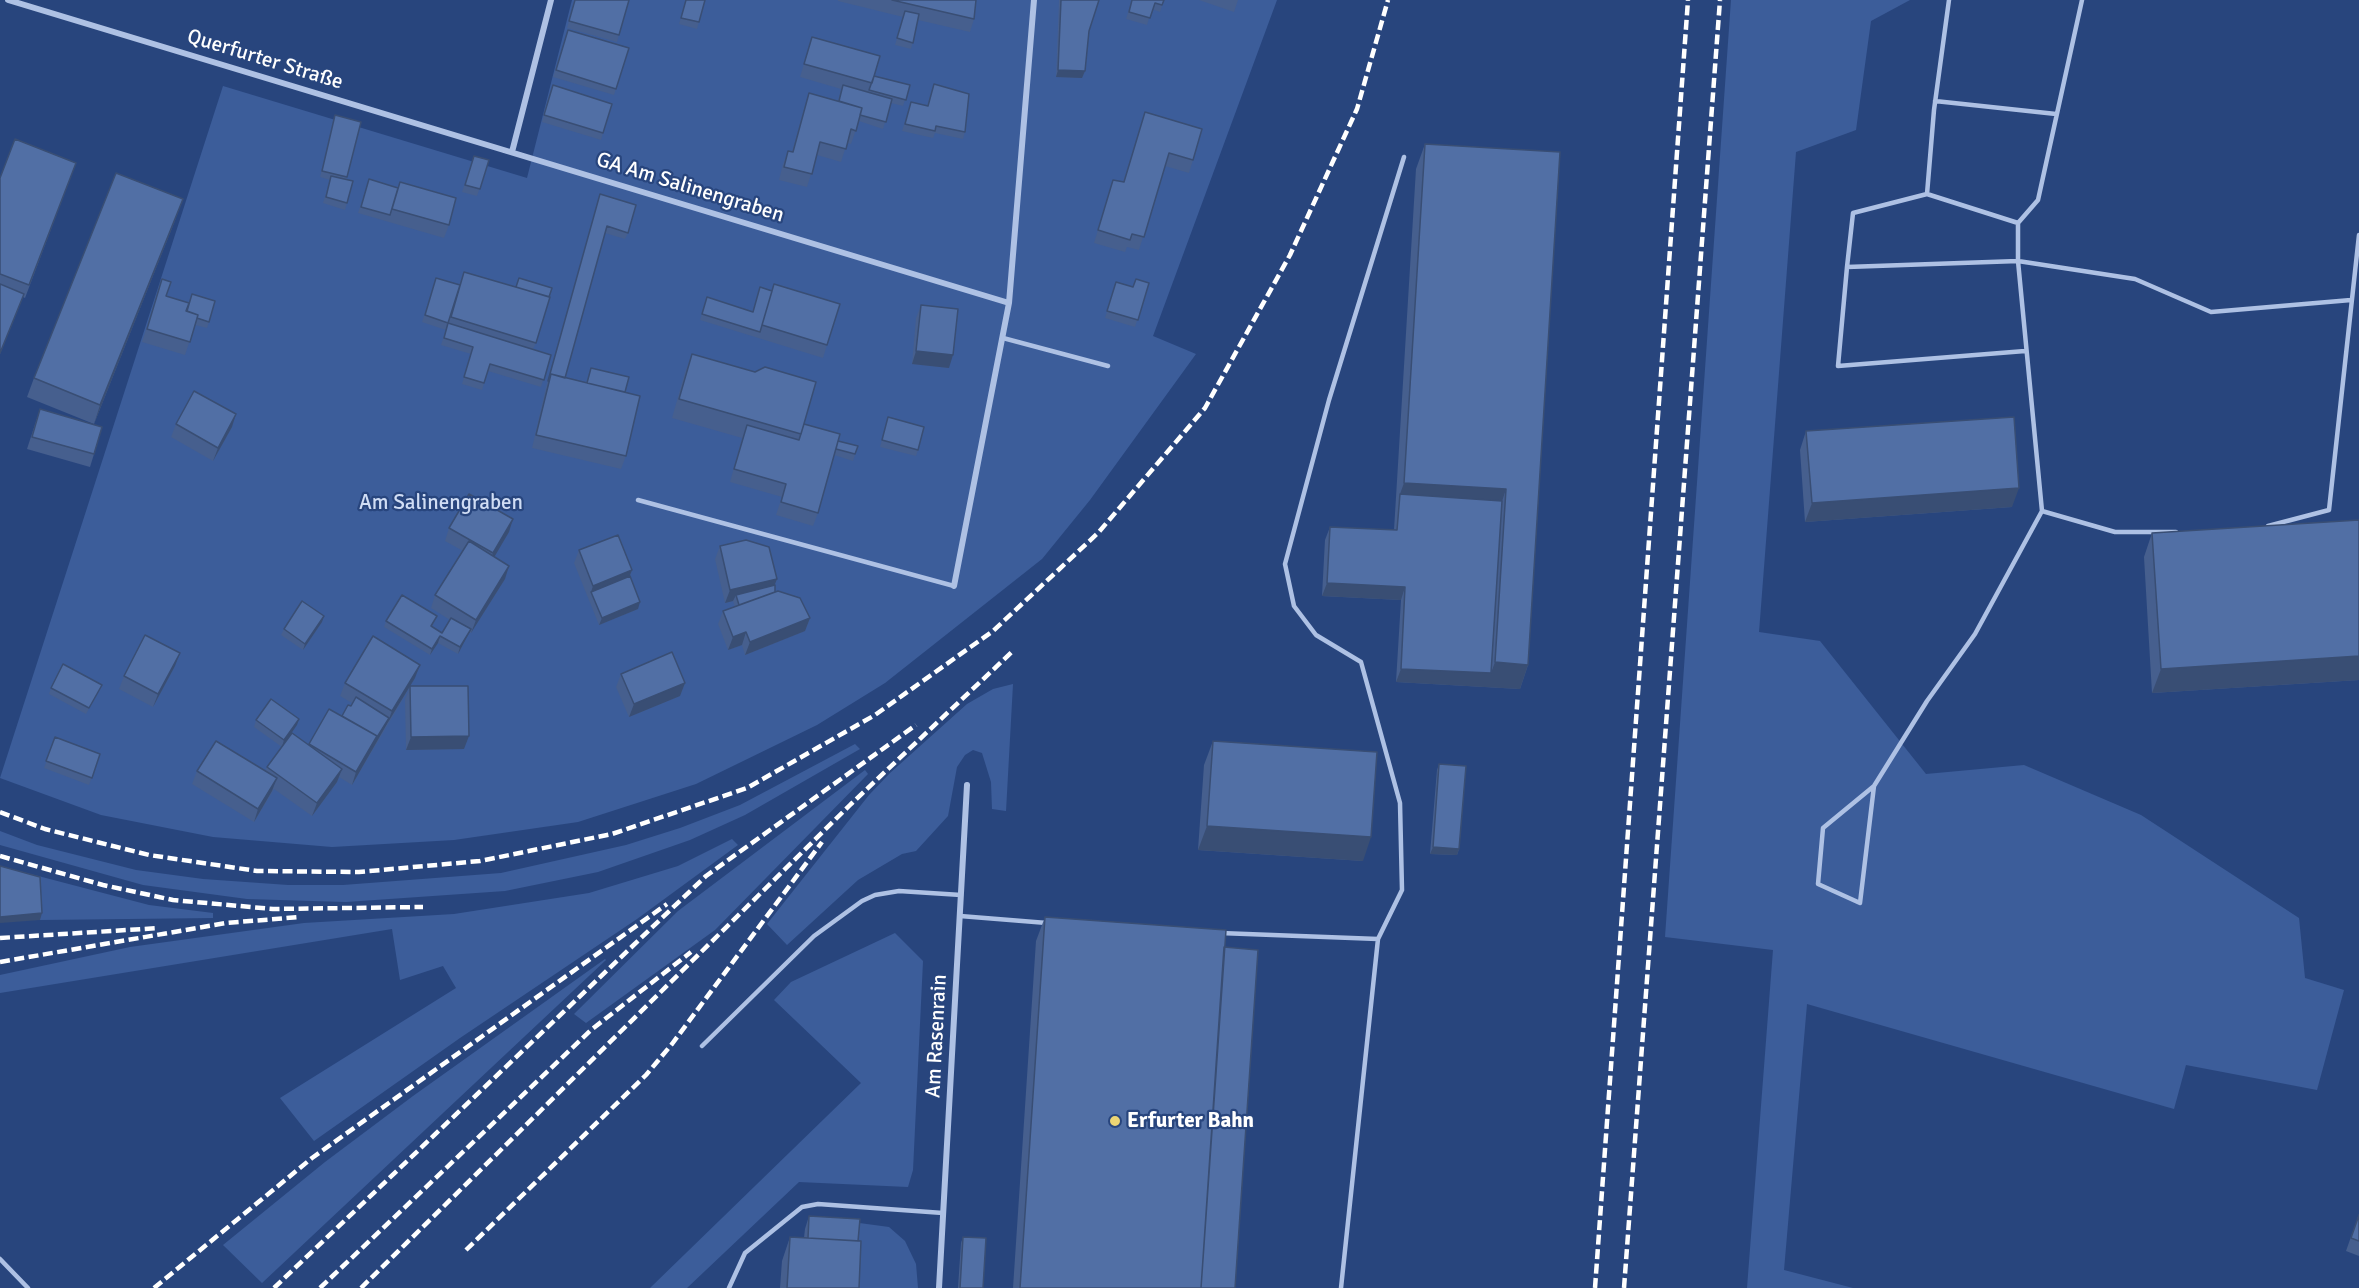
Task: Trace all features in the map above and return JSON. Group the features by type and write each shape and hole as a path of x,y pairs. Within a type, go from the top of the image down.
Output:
{"street":[{"name":"Querfurter Straße","path":"8,0 512,152"},
{"path":"512,152 551,0"},
{"path":"954,586 1009,303 1034,0"},
{"name":"GA Am Salinengraben","path":"512,152 1009,303"},
{"name":"Am Rasenrain","path":"939,1288 967,785"}],"lane":[{"path":"1928,194 1935,101 1949,0"},
{"path":"1874,786 1860,903 1818,884 1823,828 1874,786 1928,701 1975,634 2042,511 2025,351 2018,261 2018,223 2038,200 2082,0"},
{"path":"1935,101 2056,114"},
{"path":"1341,1288 1378,939 1402,890 1400,802 1361,662 1316,635 1310,628 1294,606 1286,564 1329,400 1404,157"},
{"path":"2018,223 1928,194 1852,213 1838,366 2025,351"},
{"path":"2257,529 2329,510 2359,235"},
{"path":"1847,267 2018,261 2135,279 2211,312 2351,300"},
{"path":"1003,338 1108,366"},
{"path":"638,500 954,586"},
{"path":"2042,511 2115,532 2187,532"},
{"path":"702,1046 814,936 862,901 875,895 899,891 961,895"},
{"path":"960,916 1057,924"},
{"path":"1211,932 1378,939"},
{"path":"729,1288 745,1253 801,1207 818,1204 842,1205 944,1213"},
{"path":"0,1259 28,1288"}],"green space":[{"name":"Am Salinengraben","path":"572,0 1277,0 1153,336 1196,354 1090,500 1042,559 885,683 817,725 696,784 578,822 454,840 332,847 213,837 101,815 0,778 223,86 527,178"},
{"path":"1731,0 1910,0 1871,21 1856,130 1796,152 1759,632 1820,641 1926,774 2024,765 2141,815 2299,918 2305,978 2344,990 2317,1090 2186,1065 2174,1109 1807,1004 1784,1270 1853,1288 1747,1288 1773,950 1665,937"},
{"path":"1013,684 1006,811 992,809 991,782 982,753 973,750 965,755 957,767 948,816 916,851 902,854 858,880 787,945 767,924 869,795 890,773 967,704 993,689"},
{"path":"855,744 860,749 745,815 690,840 598,872 505,891 346,902 247,899 143,885 0,845 0,831 37,845 136,870 203,879 288,885 343,885 501,873 626,845 680,828 740,805"},
{"path":"865,770 868,774 715,930 586,1023 574,1014 678,911"},
{"path":"732,839 738,845 637,919 460,1038 314,1141 280,1098 456,988 443,966 400,980 392,929 0,993 0,975 130,947 304,923 454,914 589,893 678,866"},
{"path":"0,866 149,905 213,913 213,918 40,920 38,883 0,873"},
{"path":"895,933 923,961 913,1170 908,1187 799,1182 687,1288 650,1288 861,1083 774,1000 791,982"},
{"path":"605,959 262,1283 223,1245 325,1162 413,1096"},
{"path":"837,1220 889,1227 905,1241 916,1264 918,1288 851,1288"}],"building":[{"path":"575,0 629,0 619,35 569,21"},
{"path":"686,0 705,0 699,22 681,18"},
{"path":"892,0 976,0 974,19"},
{"path":"1061,0 1099,0 1089,31 1085,71 1058,70"},
{"path":"1132,0 1164,0 1162,5 1155,3 1150,18 1129,12"},
{"path":"905,11 919,14 913,43 897,38"},
{"path":"568,30 629,48 616,89 556,70"},
{"path":"812,37 880,56 872,83 804,64"},
{"path":"874,76 910,85 906,100 869,90"},
{"path":"934,84 969,94 965,132 936,126 935,131 905,124 911,102 928,106"},
{"path":"553,85 612,104 603,133 544,115"},
{"path":"843,85 892,99 886,122 860,115 862,108 839,101"},
{"path":"809,93 862,108 856,131 851,129 846,149 820,142 812,174 784,167 788,151 793,152"},
{"path":"1145,112 1202,129 1193,160 1169,153 1144,237 1132,234 1130,240 1098,230 1113,180 1124,182"},
{"path":"335,115 361,122 347,177 322,171"},
{"path":"15,139 76,163 29,285 0,274 0,178"},
{"path":"1425,144 1560,152 1528,665 1495,662 1506,489 1404,483"},
{"path":"474,156 489,160 480,189 465,185"},
{"path":"116,173 183,199 100,405 34,378"},
{"path":"331,176 353,181 347,203 326,197"},
{"path":"369,179 398,188 390,215 361,207"},
{"path":"400,182 456,198 449,225 392,209"},
{"path":"600,194 636,205 628,233 607,226 565,378 551,374 548,381"},
{"path":"464,272 550,297 536,343 451,317"},
{"path":"436,278 460,285 448,323 425,315"},
{"path":"519,278 552,288 549,297 516,287"},
{"path":"162,279 171,282 166,296 189,303 186,311 198,315 190,342 147,329"},
{"path":"1136,279 1149,283 1138,320 1107,311 1116,282 1133,287"},
{"path":"0,284 24,294 0,353"},
{"path":"774,284 840,304 827,345 762,325"},
{"path":"760,287 772,291 760,332 702,314 707,297 753,312"},
{"path":"192,294 215,301 209,322 187,311"},
{"path":"921,305 958,309 953,355 916,351"},
{"path":"448,323 551,355 544,380 490,364 484,383 464,377 473,347 444,338"},
{"path":"692,354 755,372 765,367 816,382 801,434 679,399"},
{"path":"591,368 629,377 625,392 587,383"},
{"path":"551,374 640,396 626,456 536,435"},
{"path":"194,391 236,414 218,448 176,424"},
{"path":"40,409 102,427 94,454 32,437"},
{"path":"888,417 924,427 918,450 882,440"},
{"path":"2014,417 2019,488 1812,503 1806,431"},
{"path":"804,424 840,434 818,513 781,502 786,484 734,469 747,425 799,440"},
{"path":"838,441 858,446 855,454 836,449"},
{"path":"469,494 513,519 493,553 449,528"},
{"path":"1400,494 1502,501 1491,673 1401,669 1405,587 1327,583 1330,527 1397,530"},
{"path":"2359,520 2359,656 2161,669 2152,533"},
{"path":"618,535 632,570 593,586 579,550"},
{"path":"746,540 769,547 777,579 730,590 720,546"},
{"path":"469,541 509,566 476,620 435,595"},
{"path":"630,576 640,602 602,618 591,592"},
{"path":"775,585 775,592 739,605 736,595"},
{"path":"778,591 800,598 810,618 750,642 746,632 733,637 723,611"},
{"path":"402,595 437,616 431,626 442,633 451,618 471,629 460,647 440,636 432,649 386,621"},
{"path":"302,601 324,616 305,644 284,629"},
{"path":"145,635 180,653 158,694 124,676"},
{"path":"373,636 420,665 392,711 345,683"},
{"path":"672,652 685,683 634,704 621,674"},
{"path":"63,664 102,685 89,708 51,688"},
{"path":"410,686 468,686 469,736 411,737"},
{"path":"356,697 389,718 374,742 377,736 342,716"},
{"path":"271,699 299,719 284,740 256,720"},
{"path":"329,709 377,736 356,772 309,744"},
{"path":"292,733 342,769 317,803 267,767"},
{"path":"55,737 100,754 92,778 46,761"},
{"path":"216,741 277,778 258,809 197,771"},
{"path":"1213,741 1377,752 1371,837 1207,826"},
{"path":"1439,764 1466,766 1459,849 1433,847"},
{"path":"0,866 40,877 42,913 0,917"},
{"name":"Erfurter Bahn","path":"1045,917 1226,930 1201,1288 1020,1288"},
{"path":"1224,947 1258,950 1235,1288 1201,1288"},
{"path":"2359,1215 2359,1241 2351,1238"},
{"path":"809,1216 860,1219 858,1241 808,1238"},
{"path":"790,1237 861,1241 859,1288 787,1288"},
{"path":"963,1237 986,1238 983,1288 960,1288"}],"railway":[{"path":"0,812 45,829 149,855 257,871 359,872 480,861 612,834 747,788 875,715 993,631 1098,533 1205,408 1290,255 1357,109 1388,0"},
{"path":"1595,1288 1688,0"},
{"path":"1624,1288 1720,0"},
{"path":"361,1288 851,804 1014,650"},
{"path":"274,1288 706,876 916,725"},
{"path":"466,1250 646,1075 672,1044 822,842"},
{"path":"0,856 103,885 173,900 273,909 423,907"},
{"path":"154,1288 312,1158 667,904"},
{"path":"0,962 226,923 300,917"},
{"path":"0,938 159,928"},
{"path":"320,1288 591,1030 691,952"}],"place":[{"name":"Erfurter Bahn","path":"1115,1121"}]}
